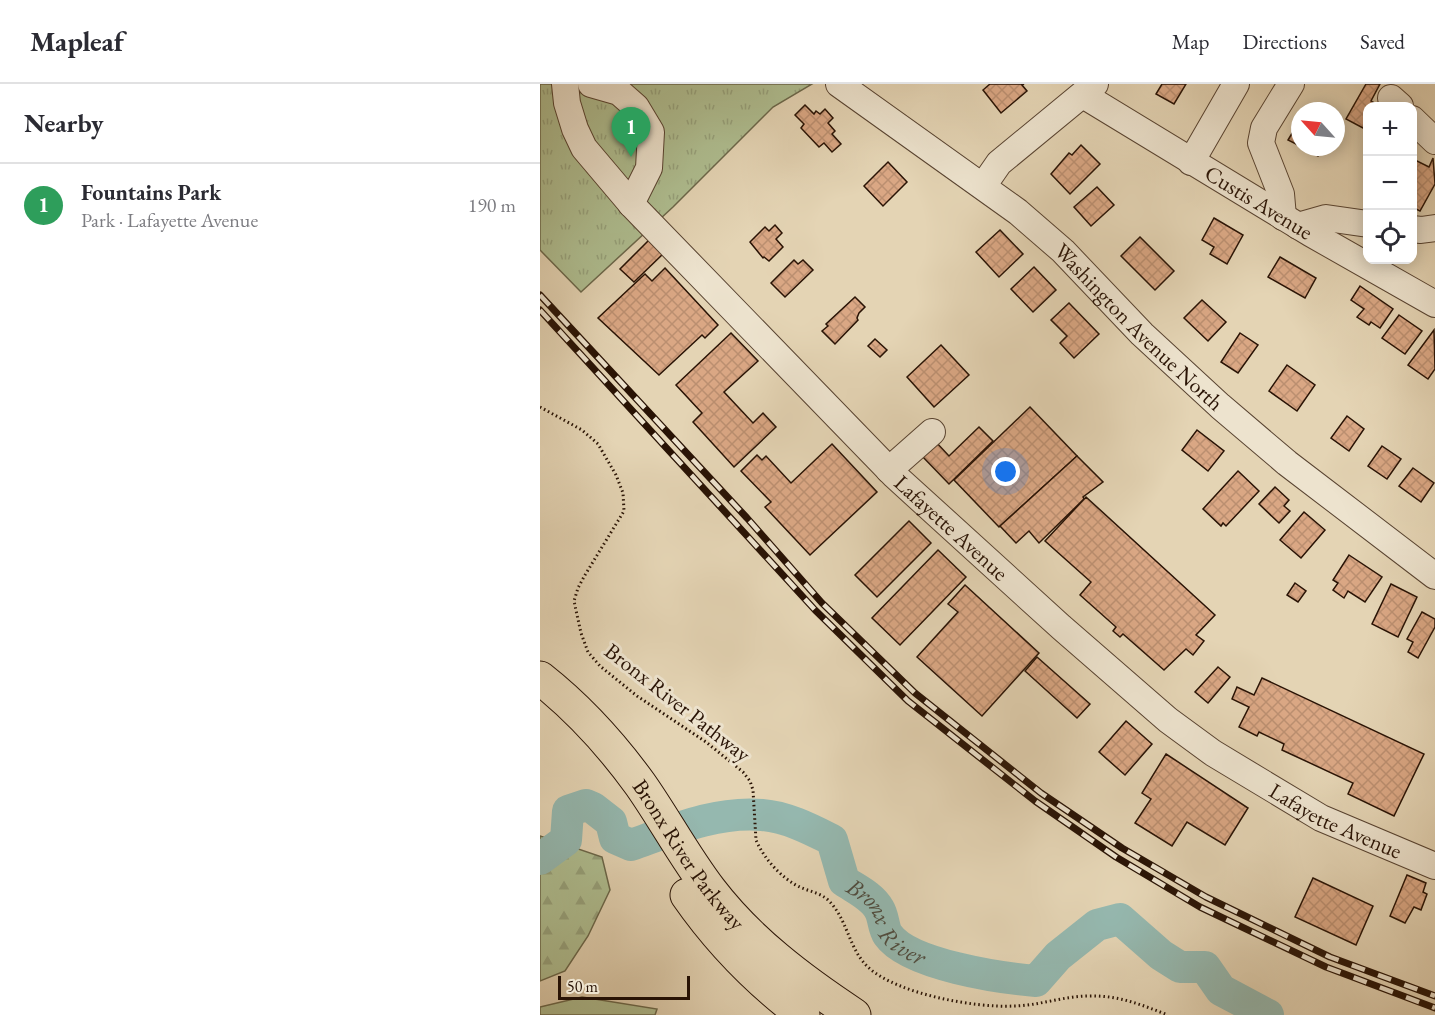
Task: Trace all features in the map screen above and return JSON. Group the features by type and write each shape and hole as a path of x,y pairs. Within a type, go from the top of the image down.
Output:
{"highway":[{"name":"Bronx River Parkway","path":"540,678 593,726 620,757 646,811 679,863 699,912 764,984 802,1015"},
{"name":"Bronx River Parkway","path":"540,705 568,730 610,778 646,811"},
{"name":"Bronx River Parkway","path":"679,863 711,891 754,938 803,980 854,1015"}],"street":[{"name":"Lafayette Avenue","path":"565,84 567,103 584,148 631,204 890,470 1061,627 1168,720 1213,753 1321,818 1435,866"},
{"path":"591,84 619,92 636,107 651,132 649,168 631,204"},
{"name":"Washington Avenue North","path":"839,84 1018,212 1063,251 1142,334 1220,406 1287,463 1435,576"},
{"path":"1191,162 1236,84"},
{"path":"1291,84 1264,128 1261,143 1290,222 1326,218 1363,223"},
{"path":"984,186 999,163 1089,90"},
{"name":"Custis Avenue","path":"1089,90 1191,162 1290,222 1435,304"},
{"path":"1417,123 1435,141"},
{"path":"1417,230 1435,228"},
{"path":"890,470 932,432"}],"path":[{"name":"Bronx River Pathway","path":"540,407 582,429 598,444 616,475 623,493 624,511 585,575 574,601 581,633 588,651 600,666 637,696 726,757 750,781 753,790 756,840 759,846 776,869 787,878 800,888 821,895 832,904 852,945 869,968 907,989 967,1003 1015,1006 1066,997 1090,996 1123,998 1168,1015"}],"green space":[{"path":"540,84 812,84 773,107 673,207 581,292 540,250"},
{"path":"540,836 602,857 610,890 588,936 565,971 540,981"},
{"path":"582,997 657,1009 655,1015 540,1015 540,1007"}],"building":[{"path":"990,84 1024,84 1022,85 1027,91 1001,113 983,90"},
{"path":"1162,84 1186,84 1174,104 1156,94"},
{"path":"1366,84 1380,84 1371,101 1373,102 1363,102 1363,128 1346,119"},
{"path":"805,105 814,114 816,111 820,114 825,109 833,118 828,123 835,131 832,134 841,144 832,152 824,143 819,147 801,128 804,124 795,115"},
{"path":"1081,145 1100,164 1070,194 1051,174 1069,153 1072,155"},
{"path":"1433,158 1435,184 1420,211 1417,210 1417,161 1429,167"},
{"path":"888,162 907,182 883,206 864,186"},
{"path":"1097,187 1114,205 1091,226 1074,207"},
{"path":"1214,218 1243,235 1227,264 1210,254 1214,247 1202,240"},
{"path":"775,225 782,233 776,239 783,247 769,261 763,258 750,242 765,227 769,231"},
{"path":"1000,230 1023,254 999,277 976,252"},
{"path":"1140,237 1174,271 1155,290 1121,256"},
{"path":"651,238 665,252 634,282 620,269"},
{"path":"1280,257 1316,278 1305,298 1268,277"},
{"path":"794,260 798,264 803,260 813,270 785,297 771,283"},
{"path":"1034,267 1056,290 1033,312 1011,289"},
{"path":"665,268 718,325 705,338 702,335 659,375 598,318 645,274 652,281"},
{"path":"1360,286 1393,309 1380,328 1371,322 1369,325 1357,317 1364,309 1351,300"},
{"path":"855,297 865,307 859,313 858,320 835,344 822,331 828,326 826,324"},
{"path":"1202,300 1226,322 1208,341 1184,318"},
{"path":"1069,303 1099,334 1074,358 1060,343 1067,336 1051,320"},
{"path":"1399,315 1422,331 1405,354 1382,338"},
{"path":"1434,330 1435,369 1428,379 1408,365"},
{"path":"731,333 758,361 724,392 753,423 763,413 776,427 734,467 693,422 702,413 676,385"},
{"path":"1240,333 1258,345 1238,373 1221,362"},
{"path":"875,339 887,350 880,357 868,346"},
{"path":"941,345 969,375 934,407 907,377"},
{"path":"1287,365 1315,385 1297,411 1269,391"},
{"path":"1030,407 1077,456 999,527 954,480"},
{"path":"1347,416 1364,429 1349,451 1331,438"},
{"path":"979,427 993,441 949,484 922,456 936,442 949,456"},
{"path":"1197,430 1224,451 1208,471 1182,450"},
{"path":"832,444 877,492 810,555 765,507 771,502 741,471 757,455 762,460 766,456 791,483"},
{"path":"1382,446 1401,459 1387,479 1368,466"},
{"path":"1077,456 1103,482 1083,497 1084,499 1039,543 1029,531 1016,543 1000,526"},
{"path":"1413,468 1434,483 1421,502 1399,486"},
{"path":"1238,471 1259,491 1226,526 1223,523 1221,526 1203,509"},
{"path":"1275,487 1289,500 1284,506 1290,511 1279,523 1259,504"},
{"path":"1086,497 1215,615 1196,635 1204,641 1193,655 1186,649 1164,670 1123,634 1120,637 1113,631 1116,627 1080,595 1091,582 1045,541"},
{"path":"1304,512 1325,530 1301,558 1280,540"},
{"path":"909,521 931,543 877,597 855,575"},
{"path":"938,550 966,577 900,645 872,618"},
{"path":"1349,555 1382,577 1365,602 1348,591 1344,598 1333,590 1338,583 1333,580"},
{"path":"1295,583 1306,591 1298,602 1287,595"},
{"path":"1391,584 1417,597 1398,637 1372,624"},
{"path":"965,585 1039,653 982,716 917,657 958,612 948,604"},
{"path":"1422,612 1435,619 1435,627 1418,658 1408,652 1413,642 1407,639"},
{"path":"1037,657 1090,704 1077,718 1025,671"},
{"path":"1218,667 1230,677 1208,703 1195,692"},
{"path":"1262,678 1424,754 1394,816 1348,794 1353,783 1282,750 1284,744 1259,732 1257,736 1239,727 1249,707 1232,699 1237,687 1254,695"},
{"path":"1126,721 1152,744 1125,775 1099,752"},
{"path":"1166,754 1248,808 1225,845 1187,822 1172,846 1135,823 1151,799 1142,793"},
{"path":"1407,875 1426,883 1423,892 1427,894 1421,910 1414,907 1405,923 1390,916"},
{"path":"1313,878 1373,906 1356,945 1295,917"}],"waterway":[{"name":"Bronx River","path":"540,859 566,840 568,811 586,805 611,822 615,838 631,845 711,819 745,815 771,816 798,824 832,840 844,881 876,904 888,935 899,945 915,954 935,962 979,973 1036,981 1058,956 1097,925 1120,919 1161,955 1180,967 1205,967 1221,990 1268,1015"}],"railway":[{"path":"540,295 747,518 822,603 915,693 1041,793 1122,848 1206,897 1330,957 1435,996"},
{"path":"540,310 815,610 908,701 1035,801 1116,857 1200,907 1326,967 1435,1008"}],"place":[{"name":"Fountains Park","path":"631,157"}]}
